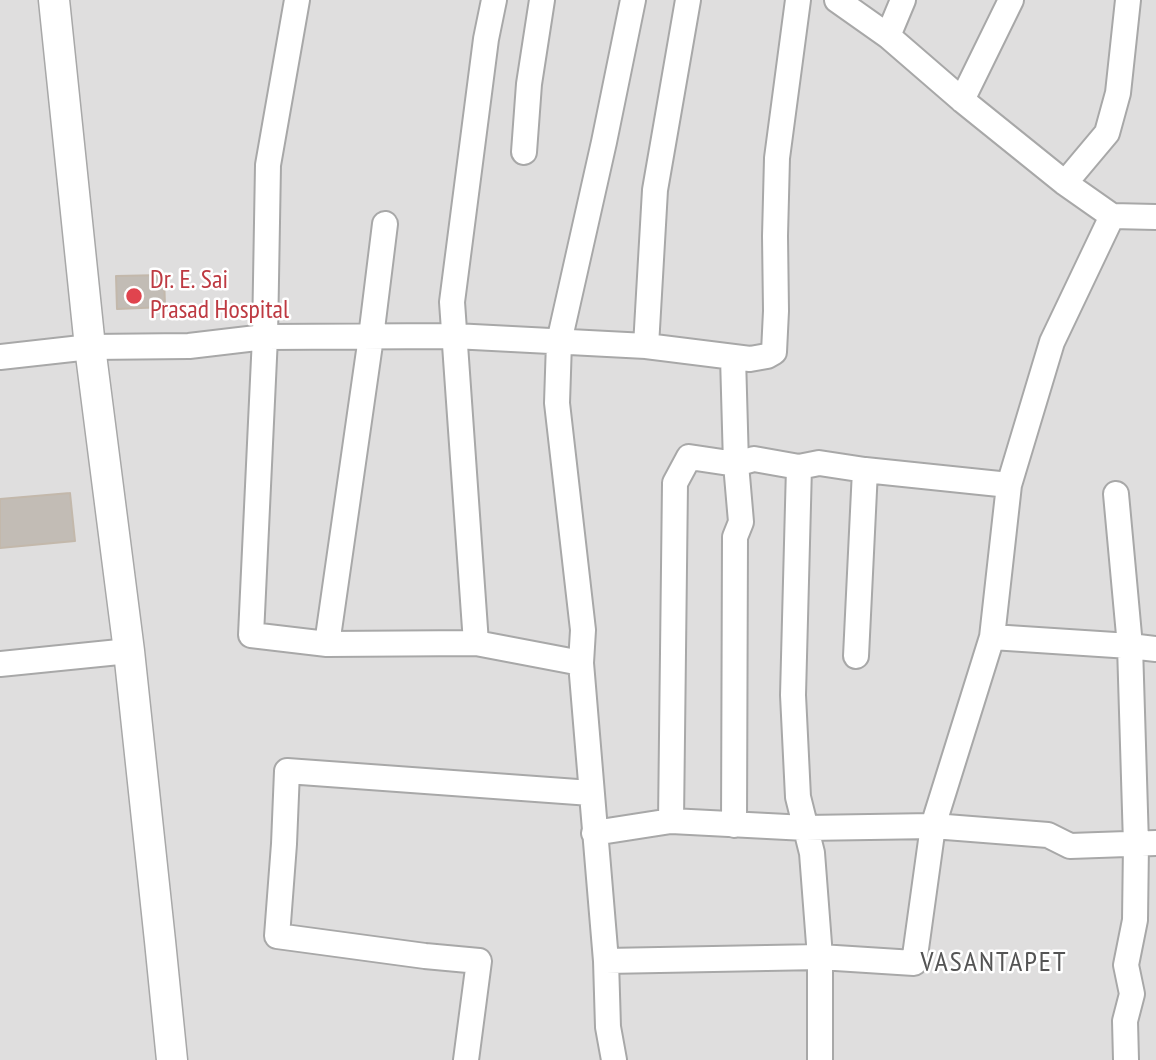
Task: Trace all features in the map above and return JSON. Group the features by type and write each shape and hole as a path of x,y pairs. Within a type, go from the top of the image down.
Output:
{"street":[{"path":"54,0 90,347 129,651 172,1060"},
{"path":"297,0 268,165 265,337 251,635 327,644 475,643 581,663"},
{"path":"475,643 452,302 486,39 494,0"},
{"path":"524,152 542,0"},
{"path":"614,1060 608,1027 606,961 581,663 583,630 557,403 559,342 633,0"},
{"path":"646,346 654,190 688,0"},
{"path":"0,357 90,347 189,346 265,337 454,336 646,346 750,359 767,356 774,352 777,158 798,0"},
{"path":"837,0 888,36 1065,183 1112,216 1156,217"},
{"path":"888,36 902,0"},
{"path":"962,100 1011,0"},
{"path":"1065,183 1107,133 1118,93 1128,0"},
{"path":"606,961 820,957 914,963 933,826 992,637 1009,485 1052,342 1112,216"},
{"path":"327,644 385,224"},
{"path":"733,357 736,464 741,522 735,537 734,825"},
{"path":"671,821 675,483 689,457 736,464 754,459 799,467 819,463 1009,485"},
{"path":"799,467 793,695 798,797 812,853 820,957 820,1060"},
{"path":"856,656 865,470"},
{"path":"1116,495 1146,844 1146,920 1126,965 1132,994 1125,1021 1126,1060"},
{"path":"992,637 1156,649"},
{"path":"0,664 129,651"},
{"path":"466,1060 479,961 277,936 285,844 287,771 591,793"},
{"path":"594,833 671,821 806,828 933,826 1048,835 1070,846 1146,844"}],"shaded area":[{"path":"0,0 1156,0 1156,1060 0,1060"}],"building":[{"path":"164,275 165,307 117,309 116,276"},
{"path":"70,493 75,541 0,548 0,499"}],"place":[{"name":"Dr. E. Sai Prasad Hospital","path":"134,296"}],"district":[{"name":"VASANTAPET","path":"994,963"}]}
